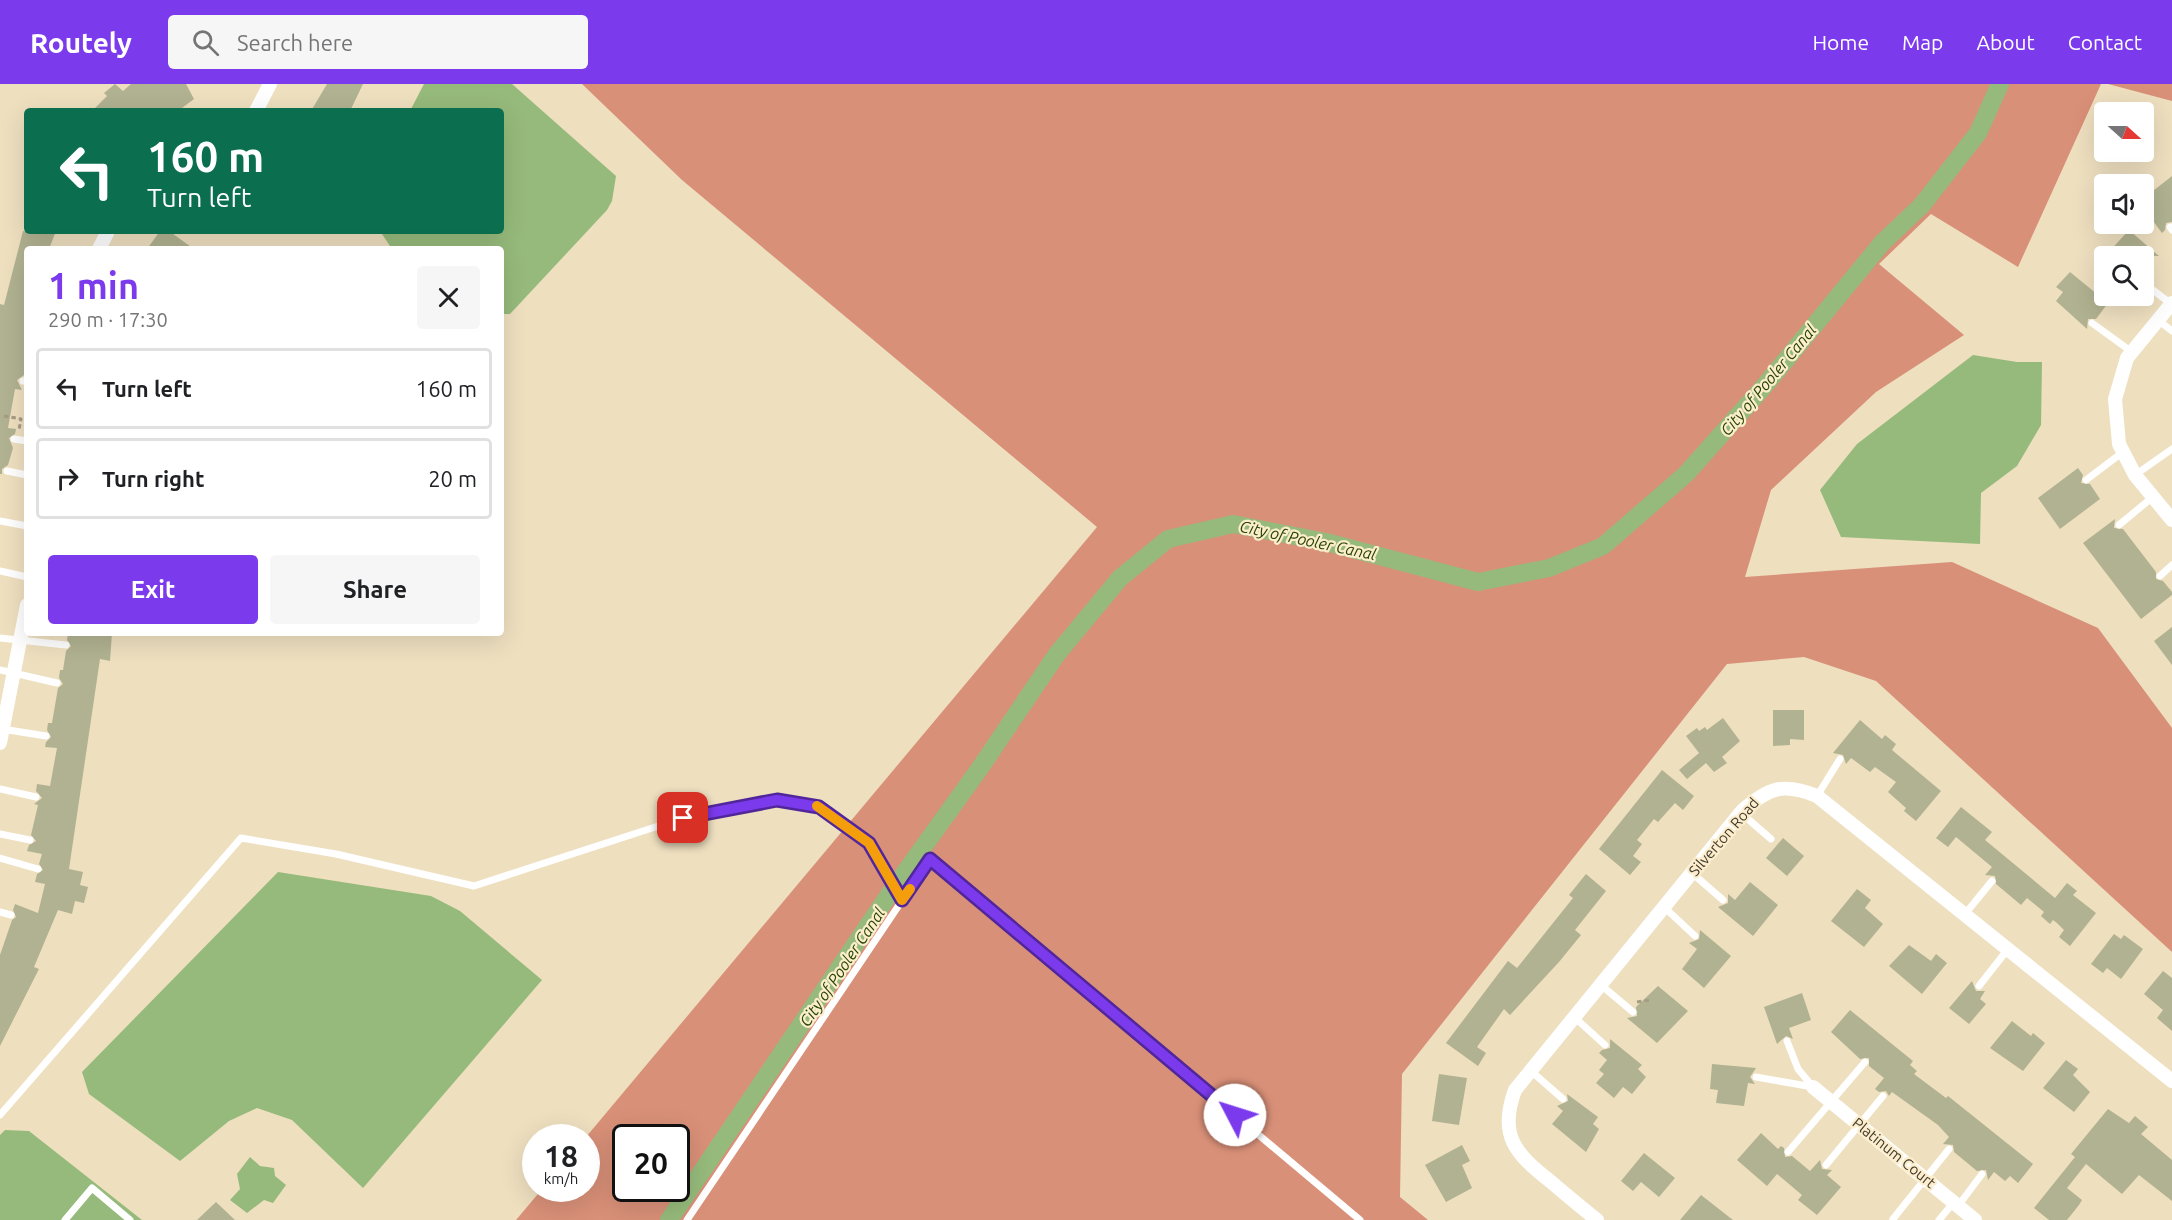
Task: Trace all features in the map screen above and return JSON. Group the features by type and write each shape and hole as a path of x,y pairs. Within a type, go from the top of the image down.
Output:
{"street":[{"path":"258,108 270,84"},
{"path":"2171,304 2127,358 2115,399 2119,444 2135,475 2172,520"},
{"path":"1,731 7,670 20,640 24,620"},
{"name":"Silverton Road","path":"1597,1220 1521,1158 1511,1141 1509,1107 1515,1090 1741,813 1762,794 1779,788 1798,788 1817,796 2172,1081"},
{"name":"Platinum Court","path":"1813,1087 1975,1220"}],"lane":[{"path":"2154,291 2171,304"},
{"path":"2158,320 2172,331"},
{"path":"2092,323 2132,352"},
{"path":"16,439 24,440"},
{"path":"2135,475 2172,449"},
{"path":"2086,480 2123,452"},
{"path":"7,471 24,474"},
{"path":"2119,525 2154,496"},
{"path":"0,521 24,525"},
{"path":"2160,576 2172,566"},
{"path":"0,572 24,576"},
{"path":"0,638 66,645"},
{"path":"7,670 57,683"},
{"path":"1,731 46,736"},
{"path":"1817,796 1840,759"},
{"path":"0,789 36,796"},
{"path":"0,1115 241,838 336,854 474,886 683,818 777,800 819,807 869,843 902,900"},
{"path":"1741,813 1771,839"},
{"path":"0,834 30,840"},
{"path":"0,858 38,869"},
{"path":"687,1220 930,859 1360,1220"},
{"path":"1692,873 1724,900"},
{"path":"1965,914 1992,881"},
{"path":"1664,908 1695,936"},
{"path":"0,912 10,915"},
{"path":"1979,986 2008,949"},
{"path":"1601,985 1633,1012"},
{"path":"1574,1017 1605,1045"},
{"path":"1787,1041 1798,1069 1813,1087"},
{"path":"1788,1152 1833,1103 1865,1062"},
{"path":"1531,1071 1563,1099"},
{"path":"1756,1077 1813,1087"},
{"path":"1826,1165 1883,1096"},
{"path":"1893,1219 1950,1149"},
{"path":"1939,1220 1982,1174"},
{"path":"65,1220 92,1188 130,1220"}],"path":[{"path":"4,416 21,419 16,439"}],"shaded area":[{"path":"424,84 512,84 616,176 612,201 607,210 510,314 504,314 504,246 390,246 382,234 504,234 504,108 412,108"},
{"path":"582,84 2101,84 2018,267 1931,214 1879,264 1964,335 1876,392 1771,490 1745,577 1952,562 2098,628 2172,728 2172,952 1876,681 1804,657 1727,664 1402,1074 1400,1197 1428,1220 516,1220 531,1202 600,1202 600,1124 597,1124 1097,527 682,180"},
{"path":"2108,84 2172,84 2172,101"},
{"path":"1973,355 2017,362 2042,362 2041,425 2017,466 1981,493 1980,544 1841,537 1820,490 1857,444"},
{"path":"278,872 431,896 460,911 542,980 363,1188 292,1120 257,1108 229,1121 180,1161 89,1094 82,1072"},
{"path":"5,1130 29,1131 142,1220 0,1220 0,1135"},
{"path":"250,1157 260,1166 274,1168 275,1176 286,1185 273,1203 264,1200 247,1213 230,1200 240,1189 237,1174"}],"building":[{"path":"115,84 123,91 131,84 186,84 194,99 182,108 95,108 107,96 104,93"},
{"path":"327,84 363,84 351,108 313,108"},
{"path":"2172,176 2172,222 2166,223 2162,233 2154,222 2154,190"},
{"path":"23,231 24,234 55,234 50,246 24,246 24,375 17,380 22,390 15,389 8,428 16,429 15,434 9,438 13,448 8,465 2,469 2,474 0,474 0,304 4,305"},
{"path":"158,234 173,234 190,246 149,246"},
{"path":"2125,234 2134,234 2147,246 2114,246"},
{"path":"2070,272 2094,292 2094,306 2106,306 2096,319 2088,319 2087,329 2056,301 2063,292 2056,287"},
{"path":"2078,468 2083,475 2081,483 2090,484 2100,499 2060,529 2038,498"},
{"path":"2115,519 2114,528 2123,529 2156,572 2156,579 2163,581 2172,592 2172,595 2141,619 2083,543"},
{"path":"2172,627 2172,665 2154,641"},
{"path":"68,636 112,636 110,661 100,659 69,869 83,872 80,885 88,887 84,903 75,901 72,914 58,910 34,967 39,969 0,1046 0,955 12,920 16,917 13,910 15,904 38,913 45,884 35,882 37,874 43,870 39,864 42,854 27,851 29,845 36,841 31,835 38,805 34,804 42,798 36,791 37,784 50,786 57,748 45,747 51,737 47,730 48,723 52,723 58,688 63,684 59,678 60,670 63,670 66,651 71,646 67,640"},
{"path":"1773,710 1804,710 1804,740 1790,739 1790,745 1773,746"},
{"path":"1723,718 1740,741 1722,757 1727,763 1714,772 1706,763 1687,779 1679,770 1699,753 1686,736 1697,728 1699,731 1705,727 1707,730"},
{"path":"1860,720 1882,739 1885,735 1896,744 1892,750 1941,791 1916,821 1904,811 1906,808 1888,792 1896,782 1875,767 1870,772 1851,758 1846,764 1843,755 1833,753"},
{"path":"1662,770 1694,796 1683,810 1675,803 1658,822 1654,819 1637,840 1642,844 1633,856 1641,862 1630,875 1599,849"},
{"path":"1961,807 1992,832 1985,840 2055,898 2067,883 2077,891 2073,895 2096,913 2070,946 2059,937 2064,930 2057,923 2053,920 2050,924 2041,916 2044,912 2027,898 2021,905 1996,884 1995,876 1985,875 1992,867 1956,837 1948,847 1936,838"},
{"path":"1783,838 1804,856 1787,876 1766,858"},
{"path":"1586,874 1606,891 1575,930 1581,935 1559,962 1510,1015 1504,1009 1477,1047 1486,1053 1478,1066 1446,1043 1508,961 1517,968 1573,898 1569,895"},
{"path":"1750,882 1778,905 1753,936 1718,907 1728,903 1728,894 1735,900"},
{"path":"1857,889 1871,900 1865,908 1883,924 1864,947 1831,921"},
{"path":"1700,930 1731,956 1704,988 1682,969 1697,949 1689,943 1699,939"},
{"path":"2114,934 2121,939 2124,935 2143,949 2121,979 2107,968 2103,973 2091,964"},
{"path":"1909,945 1931,961 1936,954 1947,963 1922,994 1889,966"},
{"path":"2163,971 2172,978 2172,1031 2157,1018 2163,1010 2144,994"},
{"path":"1972,981 1976,991 1985,991 1980,999 1986,1004 1969,1024 1949,1008"},
{"path":"1658,986 1688,1011 1657,1043 1627,1018 1637,1016 1636,1007"},
{"path":"1802,993 1811,1020 1789,1028 1793,1039 1786,1036 1777,1044 1764,1007"},
{"path":"1850,1010 1913,1061 1910,1065 1917,1071 1914,1074 1946,1098 1948,1096 2033,1164 2018,1183 2010,1176 2005,1181 1994,1172 1988,1180 1986,1170 1977,1171 1954,1152 1953,1145 1943,1144 1949,1137 1938,1125 1892,1092 1889,1096 1886,1091 1879,1092 1875,1089 1884,1078 1869,1066 1869,1058 1860,1059 1831,1032"},
{"path":"2012,1021 2031,1036 2033,1033 2045,1043 2023,1071 1990,1048"},
{"path":"1610,1039 1642,1065 1638,1069 1646,1077 1632,1094 1623,1087 1614,1098 1596,1083 1604,1074 1599,1070 1607,1060 1599,1053 1610,1048"},
{"path":"2066,1060 2078,1069 2073,1075 2090,1092 2074,1112 2043,1088"},
{"path":"1712,1064 1756,1068 1750,1077 1755,1084 1748,1083 1744,1106 1716,1103 1718,1090 1710,1089"},
{"path":"1439,1074 1467,1078 1459,1125 1432,1121"},
{"path":"1567,1094 1598,1117 1593,1124 1599,1129 1586,1152 1552,1124 1563,1111 1557,1106 1568,1101"},
{"path":"2108,1109 2129,1123 2135,1116 2148,1127 2141,1134 2172,1160 2172,1201 2139,1175 2122,1194 2086,1164 2067,1188 2082,1200 2079,1205 2067,1220 2049,1220 2034,1208 2075,1157 2071,1154"},
{"path":"1761,1133 1778,1149 1781,1146 1784,1148 1785,1157 1792,1156 1810,1171 1820,1160 1822,1169 1832,1170 1827,1175 1841,1187 1817,1215 1798,1200 1802,1195 1777,1174 1767,1186 1737,1160"},
{"path":"1462,1145 1470,1161 1462,1165 1472,1188 1446,1202 1425,1165"},
{"path":"1644,1153 1675,1178 1659,1197 1641,1182 1633,1191 1621,1181"},
{"path":"1701,1195 1733,1220 1680,1220"},
{"path":"216,1202 235,1220 197,1220"}],"waterway":[{"name":"City of Pooler Canal","path":"669,1220 888,896 980,768 1057,654 1120,578 1168,539 1233,524 1326,542 1478,582 1549,568 1603,546 1686,474 1767,383 1882,243 1922,205 1978,133 2000,84"}],"slow traffic":[{"path":"817,806 869,843 902,900 910,889"}],"route":[{"path":"683,818 777,800 819,807 869,843 902,900 930,859 1235,1115"}]}
